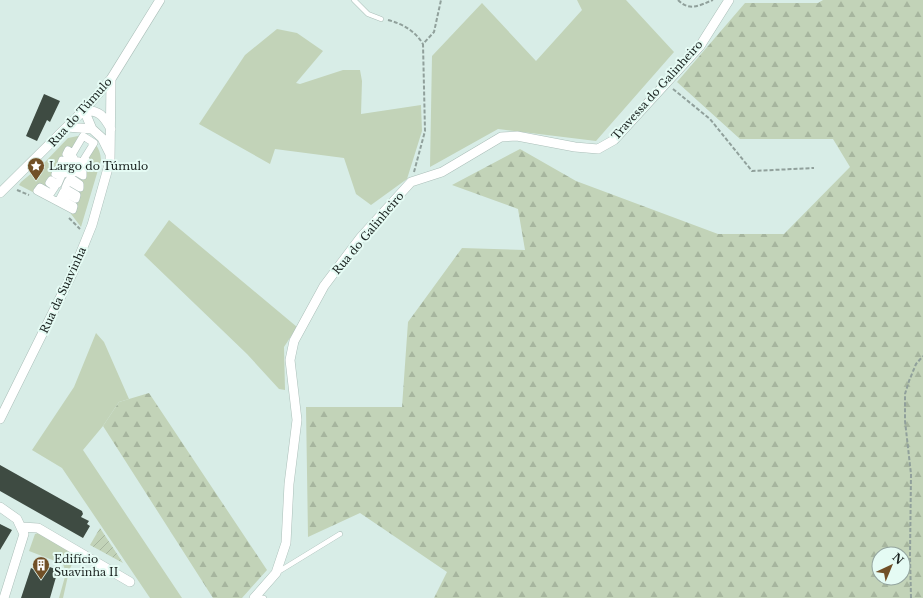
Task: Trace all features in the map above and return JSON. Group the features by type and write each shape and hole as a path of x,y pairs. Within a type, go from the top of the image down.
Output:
{"street":[{"name":"Rua do Túmulo","path":"0,194 84,110 110,79 160,0"},
{"name":"Travessa do Galinheiro","path":"411,182 442,172 501,137 517,136 575,147 598,149 614,140 700,46 729,0"},
{"name":"Rua da Suavinha","path":"0,419 82,254 109,168 111,129 110,79"},
{"path":"84,110 97,112 106,121 111,129"},
{"path":"84,110 92,129 102,138 110,155"},
{"path":"67,127 92,129"},
{"path":"82,136 94,143 84,160 87,161 86,165 79,161 75,167 83,172 83,176 74,171 70,178 80,184 80,188 68,181 65,188 77,195 76,199 63,192 60,198 74,206 73,210 37,191 40,187 51,193 55,187 49,183 51,180 58,184 61,177 55,174 57,170 64,174 68,168 61,164 62,160 70,164 74,158 66,154 68,150 73,153 82,136"},
{"name":"Rua do Galinheiro","path":"258,598 276,573 286,543 289,484 297,420 290,360 294,341 324,286 337,267 361,237 411,182"},
{"path":"0,507 14,515 22,527 24,534 4,598"},
{"path":"22,527 38,528 130,582"}],"lane":[{"path":"354,0 368,14 381,19"},
{"path":"276,573 340,534"}],"path":[{"path":"381,19 408,28 423,44 434,32 441,0"},
{"path":"678,0 684,6 691,8 713,0"},
{"name":"Rua do Galinheiro","path":"411,182 426,131 423,44"},
{"path":"666,83 710,119 752,170 814,168"},
{"path":"911,598 911,474 905,421 905,394 916,364 923,356"}],"green space":[{"path":"577,0 626,0 674,52 596,141 498,129 430,167 432,56 482,3 536,61 582,10"},
{"path":"823,0 923,0 923,598 434,598 447,572 360,513 308,537 306,407 402,407 408,322 462,248 525,250 518,209 452,185 520,149 576,181 718,234 784,234 850,167 833,139 740,139 677,82 745,3 818,3"},
{"path":"277,29 297,33 323,51 296,83 300,84 343,70 360,70 362,81 361,114 421,105 422,131 407,179 371,205 356,194 344,158 275,149 270,164 199,124 245,55"},
{"name":"Largo do Túmulo","path":"83,135 94,143 98,148 101,160 81,227 68,210 19,185 45,162 68,138","holes":["83,136 94,143 75,167 65,188 72,210 41,187 51,193 74,158"]},
{"path":"169,220 297,327 284,347 285,390 279,389 247,354 144,255"},
{"path":"96,333 104,342 129,399 119,402 103,426 83,450 182,598 150,598 62,468 32,450 74,387"},
{"path":"149,393 267,570 242,598 213,598 103,426 119,402"},
{"path":"100,528 123,563 90,545"},
{"path":"38,533 76,555 69,571 63,598 59,598 66,573 63,564 29,551 35,534"}],"building":[{"path":"44,94 60,101 50,122 47,120 37,141 26,136"},
{"path":"0,465 82,511 83,514 81,517 89,521 87,524 90,526 83,538 0,491"},
{"path":"0,524 12,530 0,550"},
{"name":"Edifício Suavinha II","path":"36,562 58,570 50,598 21,598 31,568 33,569"}],"place":[{"name":"Largo do Túmulo","path":"36,181"},
{"name":"Edifício Suavinha II","path":"41,580"}]}
